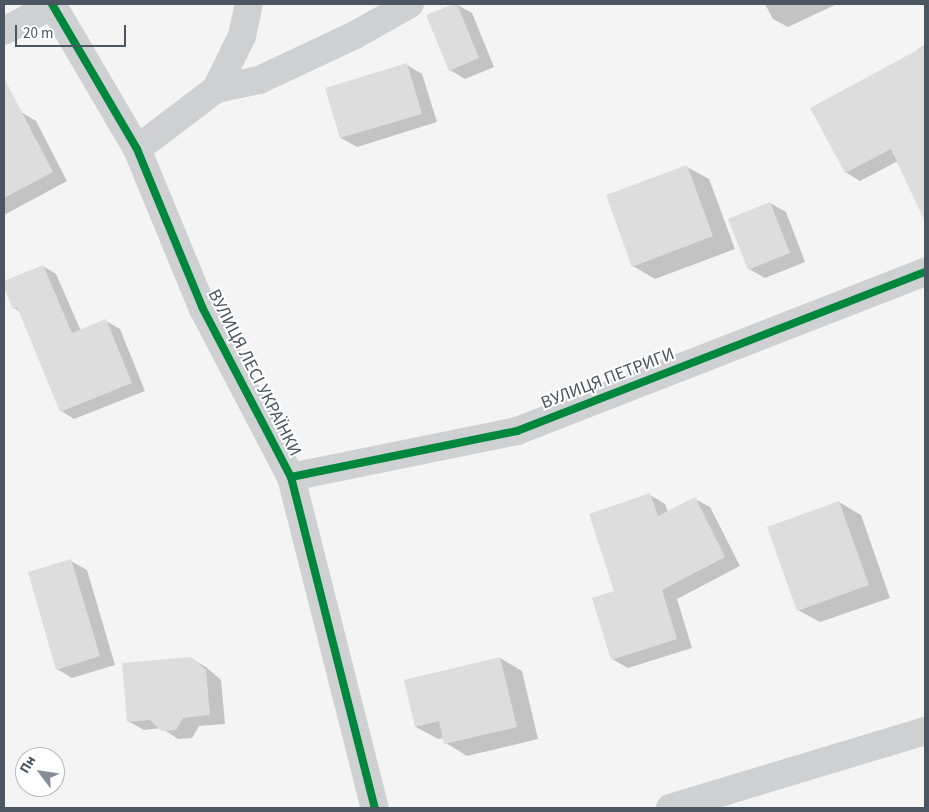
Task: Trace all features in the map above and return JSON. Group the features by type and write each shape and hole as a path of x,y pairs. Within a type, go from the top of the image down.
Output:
{"street":[{"path":"4,31 53,4"},
{"name":"ВУЛИЦЯ ЛЕСІ УКРАЇНКИ","path":"53,4 137,149 202,307 292,477 375,808"},
{"path":"137,149 216,88 242,36 250,4"},
{"path":"216,88 260,80 355,35 410,4"},
{"name":"ВУЛИЦЯ ПЕТРИГИ","path":"292,477 516,431 925,272"},
{"path":"670,808 925,731"}],"building":[{"path":"457,4 479,58 449,71 426,15"},
{"path":"925,46 925,222 891,149 845,173 810,108"},
{"path":"407,63 422,114 340,138 325,88"},
{"path":"4,78 53,172 4,198"},
{"path":"687,165 713,236 632,267 606,195"},
{"path":"770,202 790,253 748,270 728,219"},
{"path":"43,265 72,333 106,319 132,383 60,412 17,307 13,309 4,287 4,281"},
{"path":"650,493 658,516 695,497 725,557 662,590 677,639 611,660 592,598 614,591 589,514"},
{"path":"839,501 869,585 797,611 767,527"},
{"path":"71,559 100,656 56,670 28,572"},
{"path":"191,657 206,670 210,715 183,718 176,730 161,731 150,720 127,722 122,663"},
{"path":"500,657 517,727 444,744 439,721 415,727 404,680"}],"cycle path":[{"path":"52,4 137,149 202,307 291,477 375,808"},
{"path":"291,477 517,431 925,272"}]}
